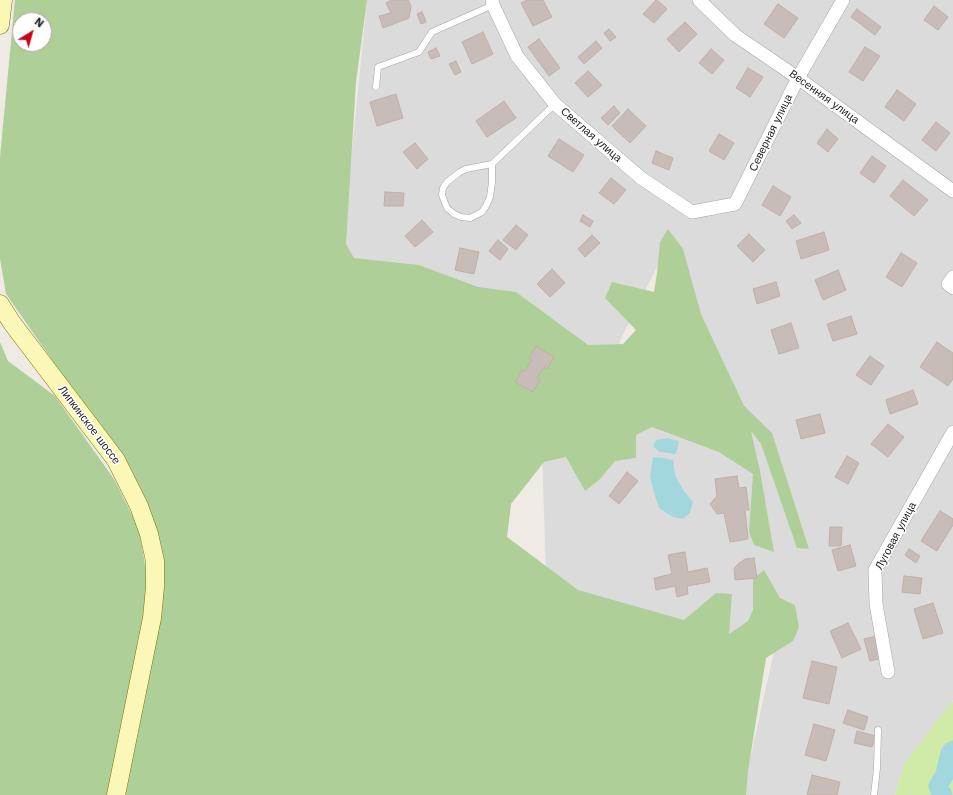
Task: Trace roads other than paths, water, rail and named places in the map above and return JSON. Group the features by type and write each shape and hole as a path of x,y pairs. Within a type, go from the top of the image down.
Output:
{"street":[{"path":"0,25 3,0"},
{"name":"Весенняя улица","path":"699,0 735,35 798,78 953,191"},
{"name":"Северная улица","path":"735,204 798,78 843,0"},
{"name":"Светлая улица","path":"493,3 518,56 555,104 641,178 692,212 735,204"},
{"path":"953,277 948,284 953,288"},
{"name":"Липкинское шоссе","path":"0,304 12,323 116,460 139,506 149,534 155,561 155,587 152,618 116,795"},
{"name":"Луговая улица","path":"888,672 876,604 876,570 953,432"}],"lane":[{"path":"376,87 378,67 419,52 432,32 493,3"},
{"path":"492,164 490,197 482,212 470,218 461,217 454,214 447,208 442,195 443,188 447,182 466,169 492,164 555,104"},
{"path":"874,795 877,768 878,730"}],"water":[{"path":"667,438 679,441 675,454 659,452 653,446 656,440"},
{"path":"653,457 673,460 675,475 683,490 693,502 690,513 683,519 673,517 659,508 650,477"}],"waterway":[{"path":"943,795 938,786 945,774 950,753 953,750"}]}
